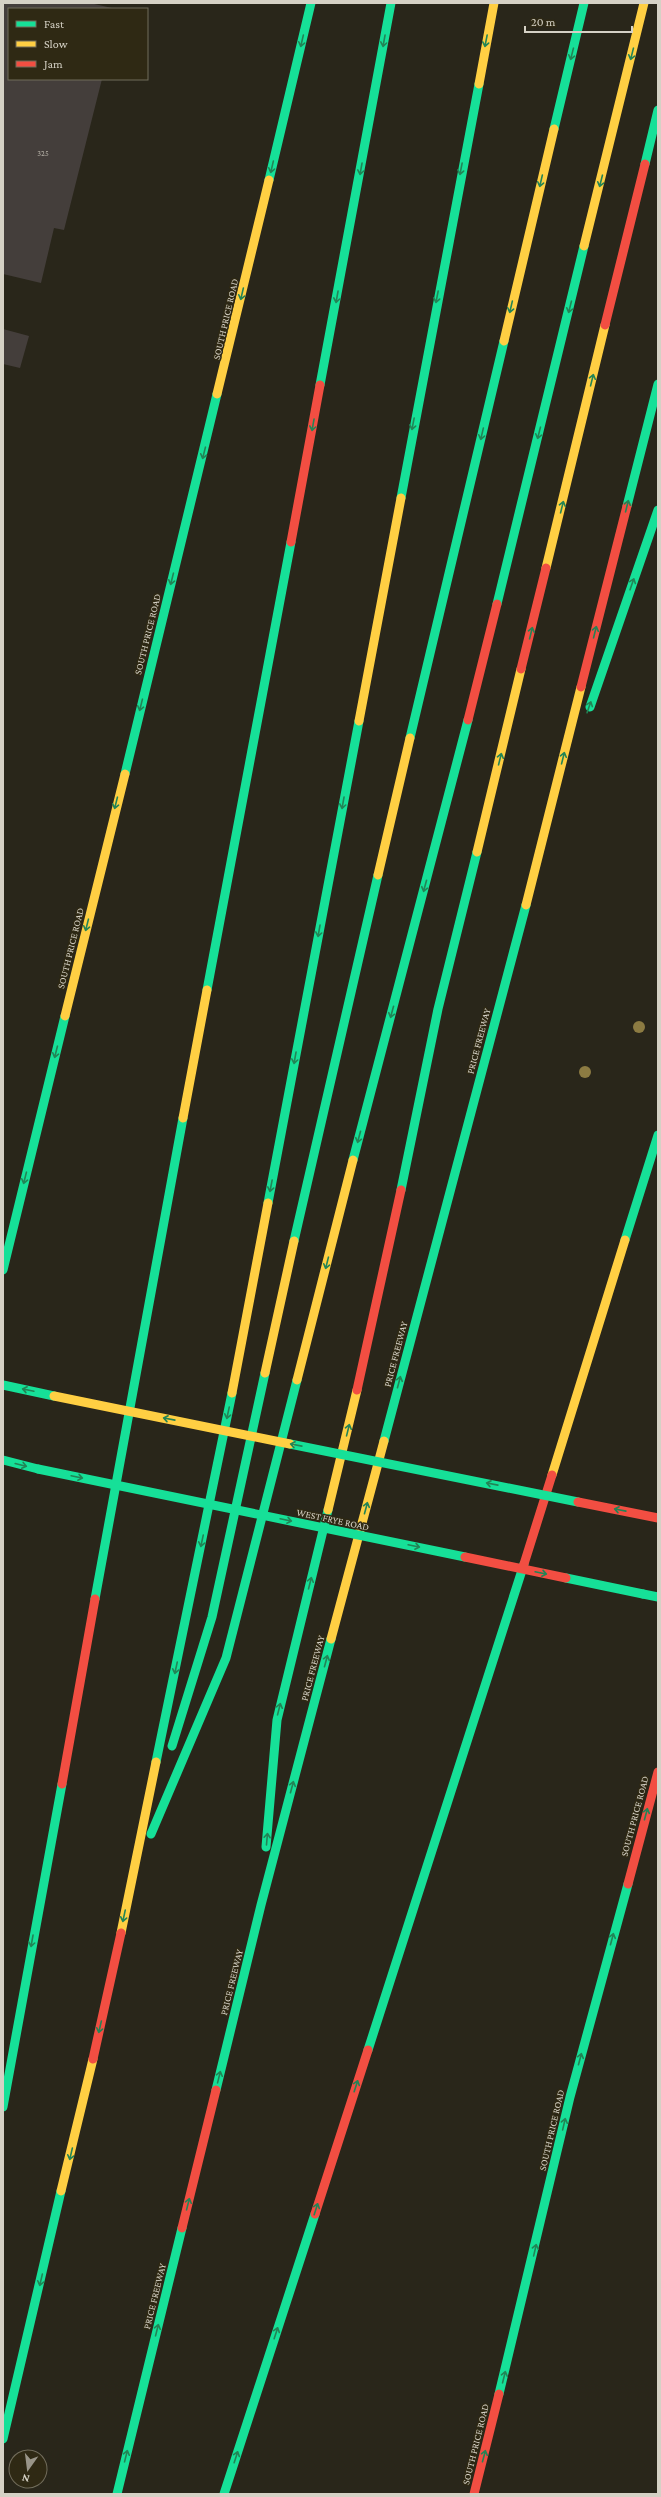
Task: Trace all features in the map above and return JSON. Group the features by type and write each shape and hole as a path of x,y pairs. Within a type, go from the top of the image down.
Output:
{"main road":[{"name":"SOUTH PRICE ROAD","path":"3,1270 126,765 214,415 311,3"},
{"path":"3,2107 145,1324 253,755 391,3"},
{"path":"3,2439 109,1989 236,1375 494,3"},
{"path":"169,1759 212,1617 334,1060 584,3"},
{"path":"132,1878 226,1658 351,1167 463,741 644,3"},
{"path":"261,1906 277,1720 373,1324 440,1002 658,110"},
{"path":"540,850 658,384"},
{"path":"586,717 658,510"},
{"path":"540,850 578,739"},
{"name":"PRICE FREEWAY","path":"117,2494 261,1906 540,850"},
{"path":"224,2494 493,1663 658,1135"},
{"path":"3,1385 658,1518"},
{"name":"WEST FRYE ROAD","path":"3,1460 38,1469 658,1597"},
{"name":"SOUTH PRICE ROAD","path":"474,2494 531,2266 570,2097 658,1772"},
{"path":"132,1878 164,1774"}],"building":[{"path":"3,3 90,3 112,8 8,8 8,80 102,80 64,230 54,228 41,283 3,274"},
{"path":"3,329 29,336 20,368 3,364"}],"traffic: fast":[{"path":"269,180 311,3"},
{"path":"320,385 391,3"},
{"path":"554,129 584,3"},
{"path":"401,498 479,84"},
{"path":"645,164 658,110"},
{"path":"497,604 584,246"},
{"path":"410,738 504,341"},
{"path":"627,506 658,384"},
{"path":"125,774 217,394"},
{"path":"590,707 658,510"},
{"path":"207,990 291,542"},
{"path":"353,1160 468,720"},
{"path":"268,1203 359,721"},
{"path":"401,1190 438,1009 477,852"},
{"path":"294,1241 378,875"},
{"path":"384,1441 526,905"},
{"path":"3,1270 65,1016"},
{"path":"95,1599 183,1118"},
{"path":"625,1240 658,1135"},
{"path":"172,1746 212,1617 265,1373"},
{"path":"151,1834 226,1658 297,1380"},
{"path":"3,1385 54,1396"},
{"path":"156,1762 232,1393"},
{"path":"290,1444 578,1502"},
{"path":"3,1460 38,1469"},
{"path":"38,1469 465,1557"},
{"path":"266,1847 277,1720 328,1510"},
{"path":"368,2050 524,1564"},
{"path":"566,1578 643,1594"},
{"path":"643,1594 658,1597"},
{"path":"216,2090 261,1905 331,1639"},
{"path":"3,2107 62,1784"},
{"path":"499,2394 570,2097 628,1884"},
{"path":"3,2439 61,2191"},
{"path":"224,2494 315,2214"},
{"path":"117,2494 182,2228"}],"traffic: slow":[{"path":"479,84 494,3"},
{"path":"584,246 644,3"},
{"path":"504,341 554,129"},
{"path":"217,394 269,180"},
{"path":"546,568 605,325"},
{"path":"359,721 401,498"},
{"path":"477,852 521,669"},
{"path":"526,905 581,687"},
{"path":"378,875 410,738"},
{"path":"65,1016 125,774"},
{"path":"183,1118 207,990"},
{"path":"297,1380 353,1160"},
{"path":"232,1393 268,1203"},
{"path":"552,1475 625,1240"},
{"path":"265,1373 294,1241"},
{"path":"328,1510 357,1390"},
{"path":"54,1396 290,1444"},
{"path":"331,1639 384,1441"},
{"path":"121,1933 156,1762"},
{"path":"61,2191 93,2059"}],"traffic: jam":[{"path":"605,325 645,164"},
{"path":"291,542 320,385"},
{"path":"581,687 627,506"},
{"path":"521,669 546,568"},
{"path":"468,720 497,604"},
{"path":"357,1390 401,1190"},
{"path":"524,1564 552,1475"},
{"path":"578,1502 658,1518"},
{"path":"465,1557 566,1578"},
{"path":"62,1784 95,1599"},
{"path":"628,1884 658,1772"},
{"path":"93,2059 121,1933"},
{"path":"315,2214 368,2050"},
{"path":"182,2228 216,2090"},
{"path":"474,2494 499,2394"}]}
